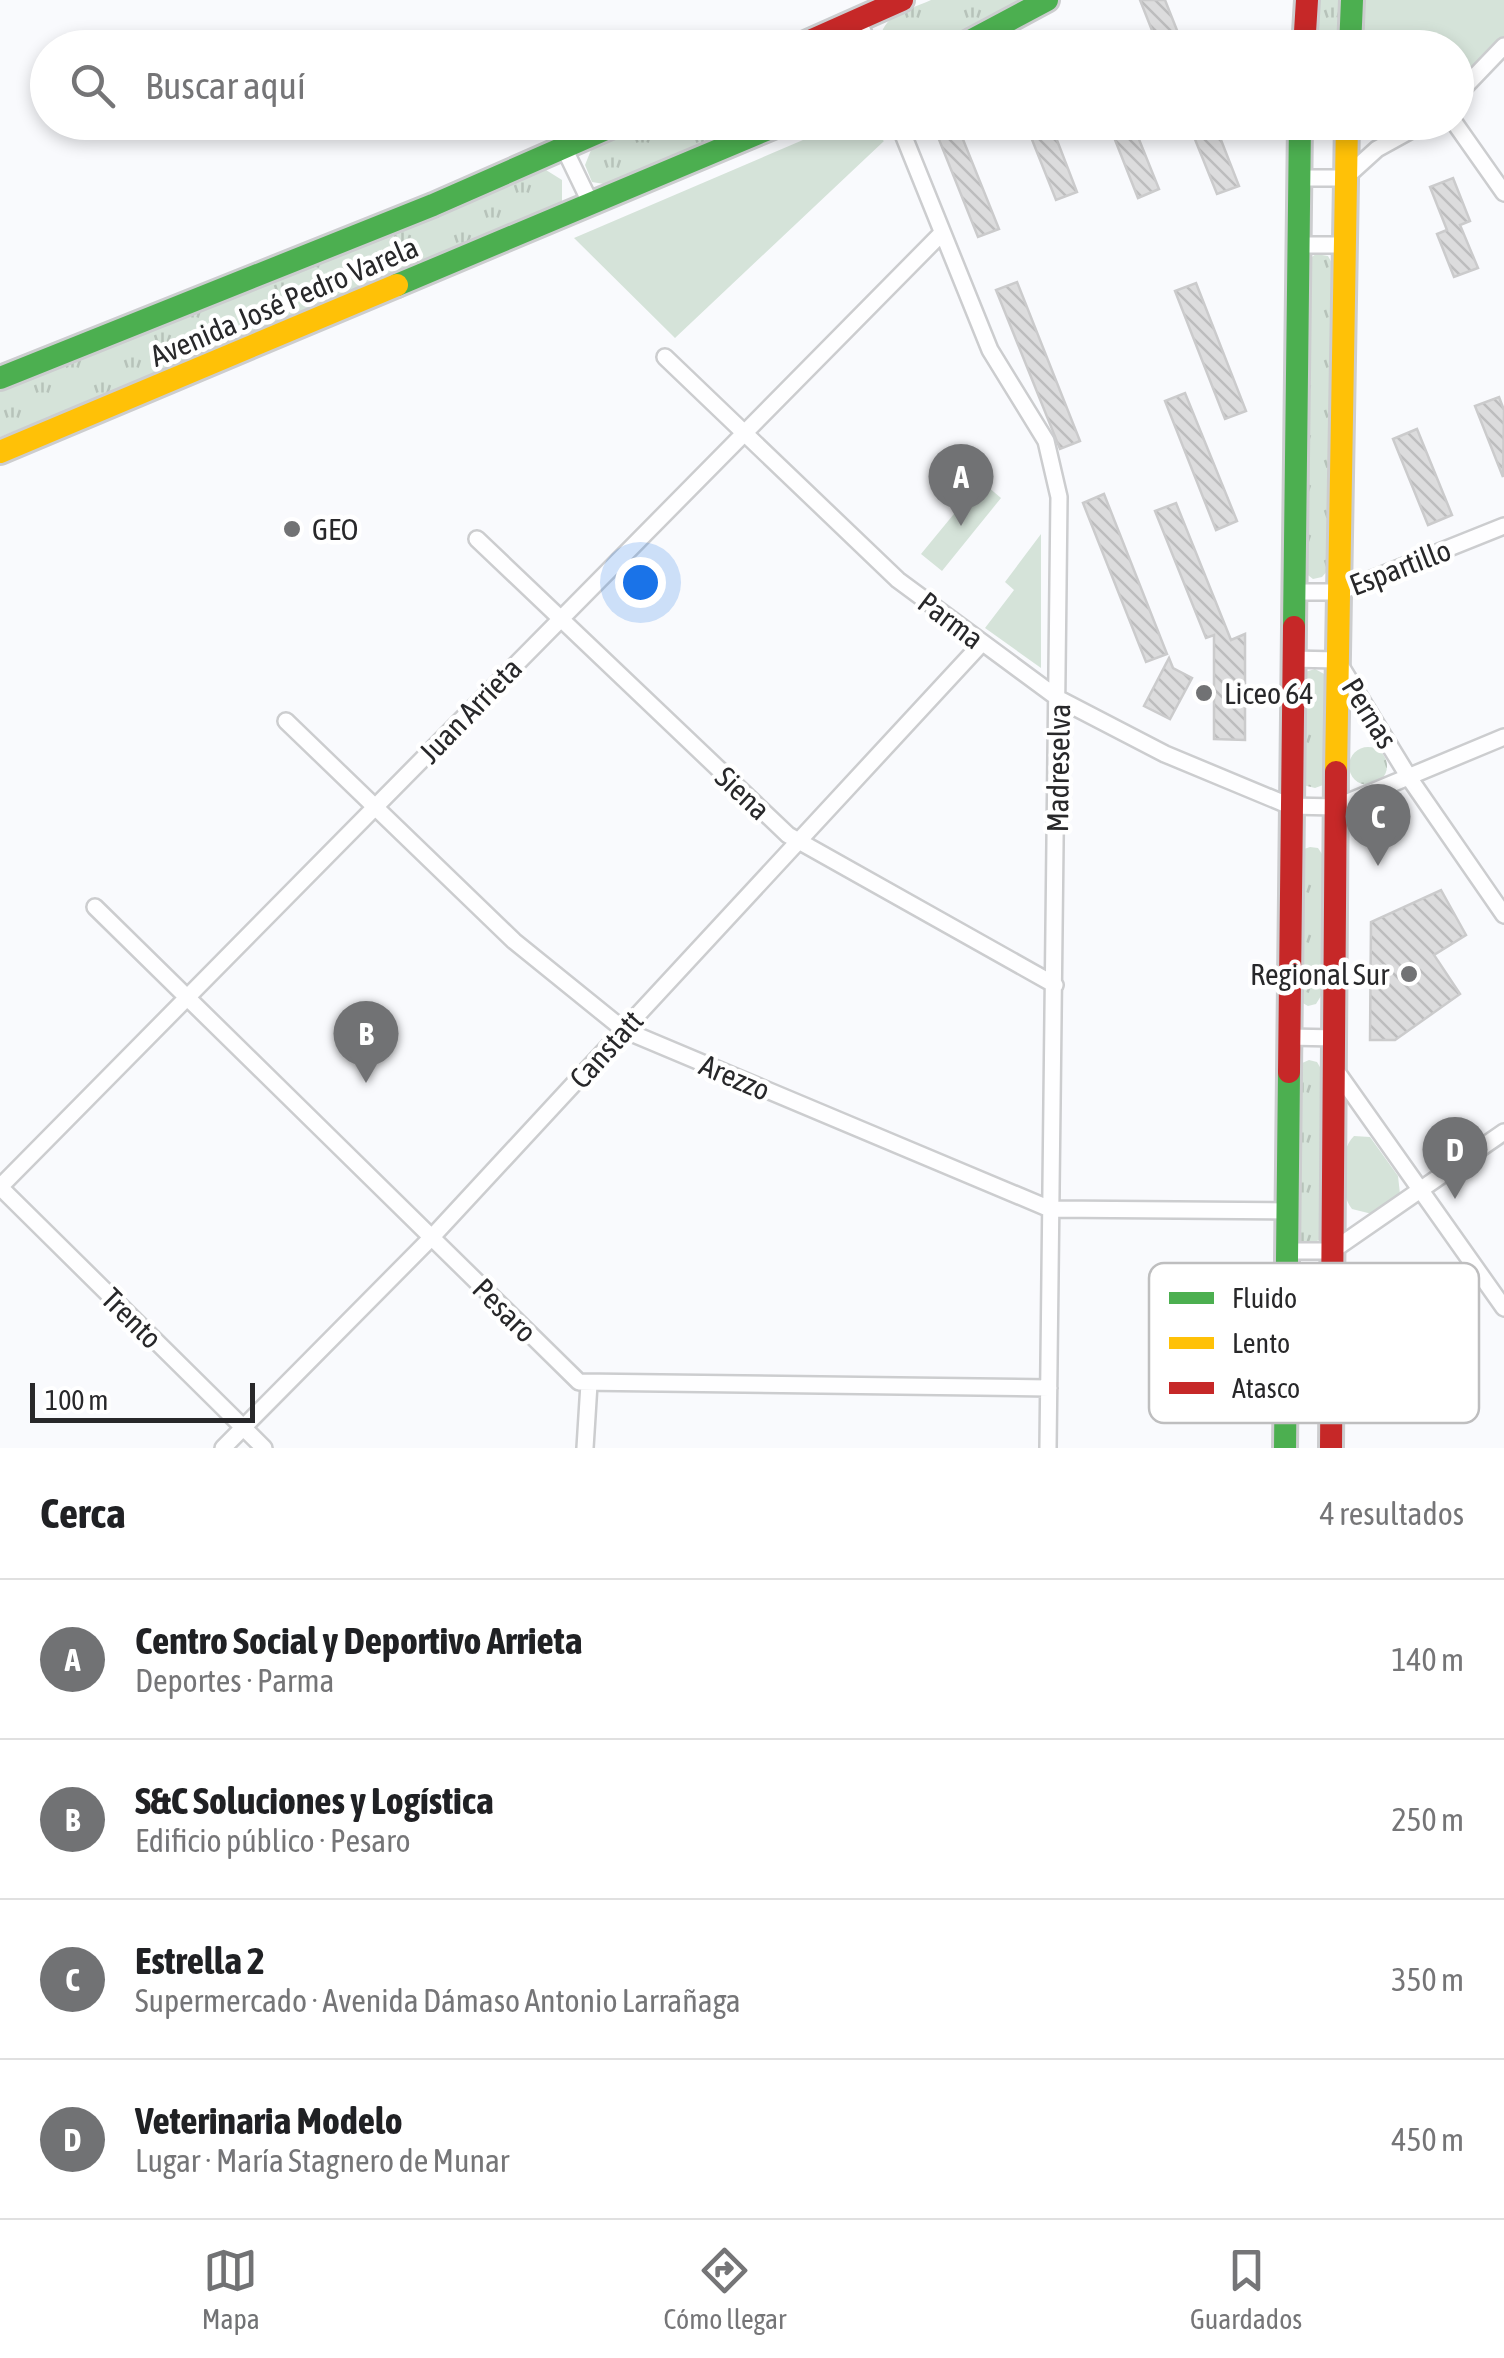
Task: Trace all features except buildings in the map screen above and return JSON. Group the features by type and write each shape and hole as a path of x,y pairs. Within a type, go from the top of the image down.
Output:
{"street":[{"path":"835,30 902,0"},
{"path":"991,30 1047,0"},
{"path":"1305,30 1306,0"},
{"path":"1351,30 1352,0"},
{"path":"858,20 862,30"},
{"path":"1474,77 1504,46"},
{"name":"Avenida José Pedro Varela","path":"0,378 433,205 582,140"},
{"name":"Avenida José Pedro Varela","path":"0,452 742,140"},
{"name":"Madreselva","path":"905,140 990,350 1046,441 1056,478 1059,698 1048,1448"},
{"path":"1286,1263 1300,140"},
{"path":"1332,1263 1346,140"},
{"path":"1299,178 1345,178 1377,149 1393,140"},
{"path":"1467,140 1504,193"},
{"path":"564,148 591,204"},
{"name":"Juan Arrieta","path":"0,1187 941,234"},
{"path":"1298,244 1344,245"},
{"name":"Parma","path":"666,356 898,580 982,643 1059,698 1165,754 1290,806"},
{"name":"Espartillo","path":"1292,592 1339,592 1504,526"},
{"name":"Siena","path":"477,539 796,839 1055,985"},
{"name":"Canstatt","path":"223,1448 432,1237 796,839 982,643"},
{"path":"1291,659 1337,660"},
{"name":"Pernas","path":"1337,660 1410,778 1504,915"},
{"name":"Arezzo","path":"286,721 514,940 624,1030 1050,1209 1286,1210"},
{"path":"1290,806 1336,807 1504,738"},
{"name":"Pesaro","path":"95,907 572,1377 589,1384"},
{"path":"1288,1037 1336,1038"},
{"path":"1335,1069 1474,1263"},
{"path":"1286,1251 1332,1251 1504,1132"},
{"name":"Trento","path":"0,1187 264,1448"},
{"path":"1479,1271 1504,1308"},
{"path":"584,1448 589,1384 1049,1388"}],"green space":[{"path":"931,0 1029,0 967,30 883,30 888,21"},
{"path":"1313,0 1339,0 1338,30 1311,30"},
{"path":"1360,0 1504,0 1504,36 1474,69 1474,30 1359,30"},
{"path":"613,140 715,140 610,185 592,182 585,165 591,150"},
{"path":"803,140 884,141 675,338 574,238"},
{"path":"546,170 562,180 562,204 427,265 0,437 0,390"},
{"path":"1316,254 1328,256 1333,265 1329,569 1322,577 1313,579 1304,572 1309,259"},
{"path":"981,481 1001,498 942,571 921,554"},
{"path":"1041,534 1041,668 985,628 1014,590 1005,582"},
{"path":"1315,669 1326,675 1326,784 1315,788 1303,785 1305,672"},
{"path":"1368,747 1382,752 1387,766 1382,780 1368,785 1354,780 1349,766 1354,752"},
{"path":"1318,848 1326,860 1324,991 1316,1004 1308,1006 1299,1001 1301,850"},
{"path":"1317,1062 1324,1074 1323,1229 1321,1239 1307,1246 1295,1236 1300,1064"},
{"path":"1354,1136 1370,1137 1398,1176 1400,1194 1372,1214 1352,1209 1345,1193 1343,1161"}],"traffic: fast":[{"path":"991,30 1047,0"},
{"path":"1351,30 1352,0"},
{"path":"0,378 433,205 581,140"},
{"path":"397,285 742,140"},
{"path":"1294,627 1300,140"},
{"path":"1287,1263 1289,1072"},
{"path":"1285,1423 1285,1448"}],"traffic: slow":[{"path":"1336,772 1347,140"},
{"path":"0,452 397,285"}],"traffic: jam":[{"path":"834,30 902,0"},
{"path":"1305,30 1307,0"},
{"path":"1289,1072 1294,627"},
{"path":"1332,1263 1336,772"},
{"path":"1331,1423 1331,1448"}],"place":[{"name":"Centro Social y Deportivo Arrieta","path":"961,526"},
{"name":"GEO","path":"292,529"},
{"name":"Liceo 64","path":"1204,693"},
{"name":"Estrella 2","path":"1378,866"},
{"name":"Regional Sur","path":"1409,974"},
{"name":"S&C Soluciones y Logística","path":"366,1083"},
{"name":"Veterinaria Modelo","path":"1455,1199"}]}
